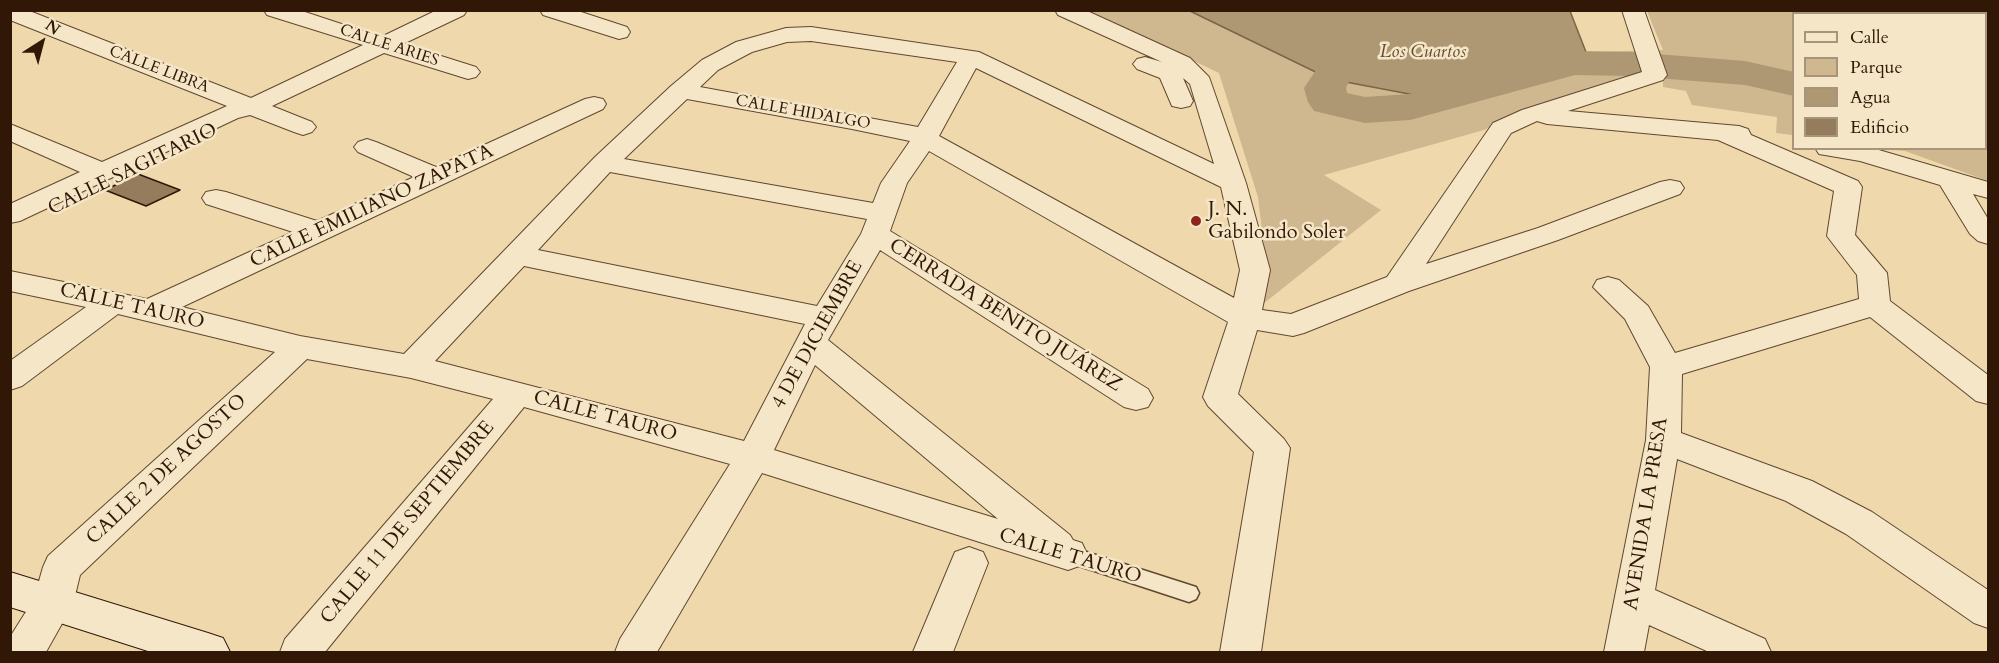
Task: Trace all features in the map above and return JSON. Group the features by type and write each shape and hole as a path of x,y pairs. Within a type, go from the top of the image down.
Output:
{"street":[{"name":"CALLE ARIES","path":"275,10 468,72"},
{"name":"CALLE SAGITARIO","path":"10,216 229,113 253,106 456,10"},
{"path":"551,10 619,32"},
{"path":"1045,10 1065,30 1170,74 1181,101"},
{"path":"1066,10 1182,63 1201,82 1233,183 1255,270 1245,318 1220,397 1272,448 1240,652"},
{"path":"1398,284 1502,128 1531,115 1655,75 1633,10"},
{"name":"CALLE LIBRA","path":"16,14 303,127"},
{"path":"411,367 604,163 680,91 710,65 744,47 786,35 811,34 971,57 1233,183"},
{"path":"604,163 878,223 894,183 925,138 971,57"},
{"name":"CALLE HIDALGO","path":"680,91 852,121 925,138 1245,318"},
{"name":"CALLE EMILIANO ZAPATA","path":"150,310 594,104"},
{"name":"CALLE SAGITARIO","path":"10,230 238,119 253,106"},
{"path":"1531,115 1719,131 1792,143"},
{"path":"10,131 91,177"},
{"path":"1719,131 1848,187 1841,236 1872,273 1875,305 1989,392"},
{"path":"367,147 436,177"},
{"path":"10,150 91,177"},
{"path":"1840,150 1863,154 1989,190"},
{"path":"1951,180 1980,228 1989,235"},
{"path":"1245,318 1293,325 1398,284 1548,234 1670,188"},
{"path":"216,198 318,231"},
{"name":"4 DE DICIEMBRE","path":"635,652 753,457 818,330 878,223"},
{"name":"CERRADA BENITO JUÁREZ","path":"878,223 1136,398"},
{"path":"516,255 818,330 1068,554"},
{"name":"CALLE TAURO","path":"10,281 150,310 300,347 411,367 517,393 753,457 1068,554"},
{"path":"1608,287 1636,313 1666,367 1875,305"},
{"path":"10,378 113,302"},
{"name":"CALLE 2 DE AGOSTO","path":"24,652 53,604 62,567 300,347"},
{"name":"AVENIDA LA PRESA","path":"1624,652 1663,440 1666,367"},
{"name":"CALLE 11 DE SEPTIEMBRE","path":"300,652 517,393"},
{"path":"1663,440 1799,491 1859,523 1989,611"},
{"path":"933,652 969,563"},
{"path":"10,589 208,652"},
{"path":"1634,599 1750,652"}],"lane":[{"name":"CALLE TAURO","path":"1068,554 1189,593"}],"green space":[{"path":"1877,10 1888,12 1792,12 1792,135 1776,133 1777,117 1692,105 1686,91 1663,87 1663,75 1517,113 1484,130 1324,175 1381,210 1258,308 1266,263 1258,197 1219,73 1090,11 1190,11 1330,79 1425,97 1479,83 1546,60 1586,52 1663,50 1647,11"},
{"path":"1988,63 1988,181 1905,151 1895,150 1987,150"}],"water":[{"name":"Los Cuartos","path":"1190,11 1570,11 1586,52 1546,60 1479,83 1425,97 1330,79"}],"building":[{"path":"138,174 180,190 146,206 105,190"}],"waterway":[{"path":"1330,79 1325,88 1329,102 1365,110 1410,107 1574,63 1631,64 1745,73 1792,84"}],"place":[{"name":"J. N. Gabilondo Soler","path":"1196,221"}]}
